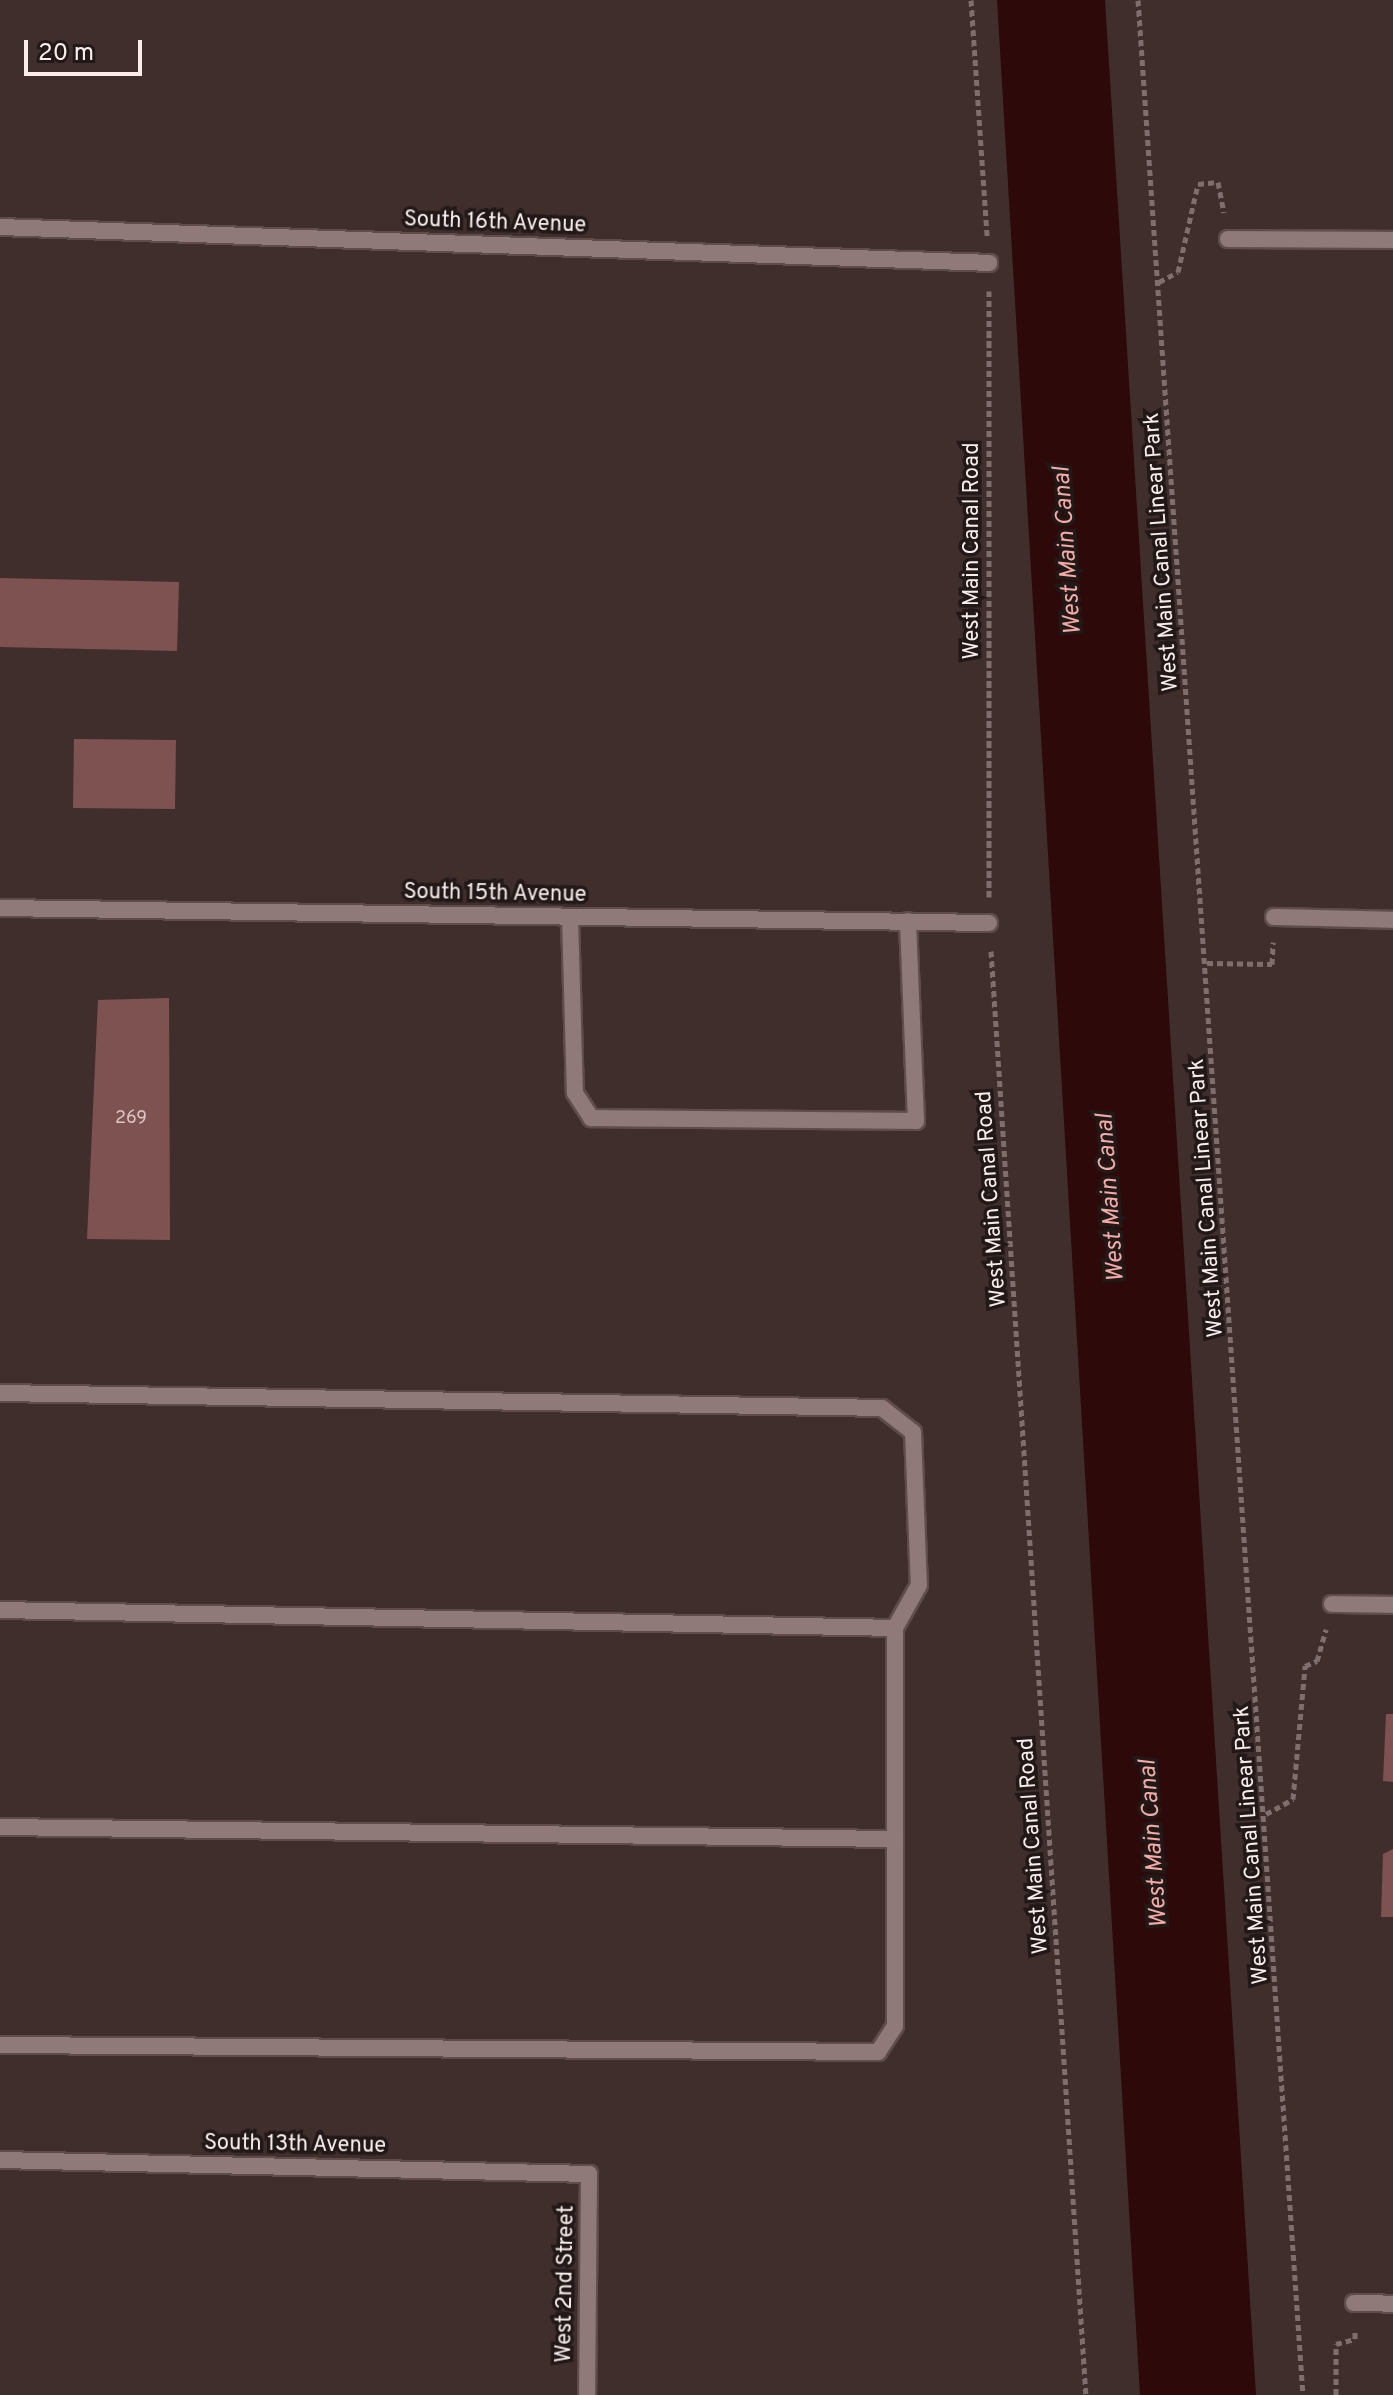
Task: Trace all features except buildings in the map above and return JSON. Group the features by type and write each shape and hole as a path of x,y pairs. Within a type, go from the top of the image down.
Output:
{"street":[{"name":"South 16th Avenue","path":"0,227 989,263"},
{"path":"1228,239 1393,240"},
{"name":"South 15th Avenue","path":"0,908 989,923"},
{"path":"570,917 575,1093 591,1118 916,1121 908,921"},
{"path":"1274,917 1393,920"},
{"path":"0,1393 882,1408 913,1432 919,1585 895,1628 895,2026 878,2052 0,2045"},
{"path":"1332,1604 1393,1605"},
{"path":"0,1610 895,1628"},
{"path":"0,1827 895,1839"},
{"name":"South 13th Avenue","path":"0,2160 589,2174"},
{"name":"West 2nd Street","path":"587,2395 589,2174"},
{"path":"1354,2303 1393,2304"}],"path":[{"name":"West Main Canal Road","path":"971,0 989,263 989,923 1086,2395"},
{"name":"West Main Canal Linear Park","path":"1138,0 1266,1814 1303,2395"},
{"path":"1159,282 1178,272 1198,184 1218,182"},
{"path":"1207,963 1272,964"},
{"path":"1266,1814 1293,1799 1305,1666 1317,1661"},
{"path":"1336,2395 1336,2344 1355,2339"}],"water":[{"name":"West Main Canal","path":"997,0 1105,0 1256,2395 1140,2395"}]}
